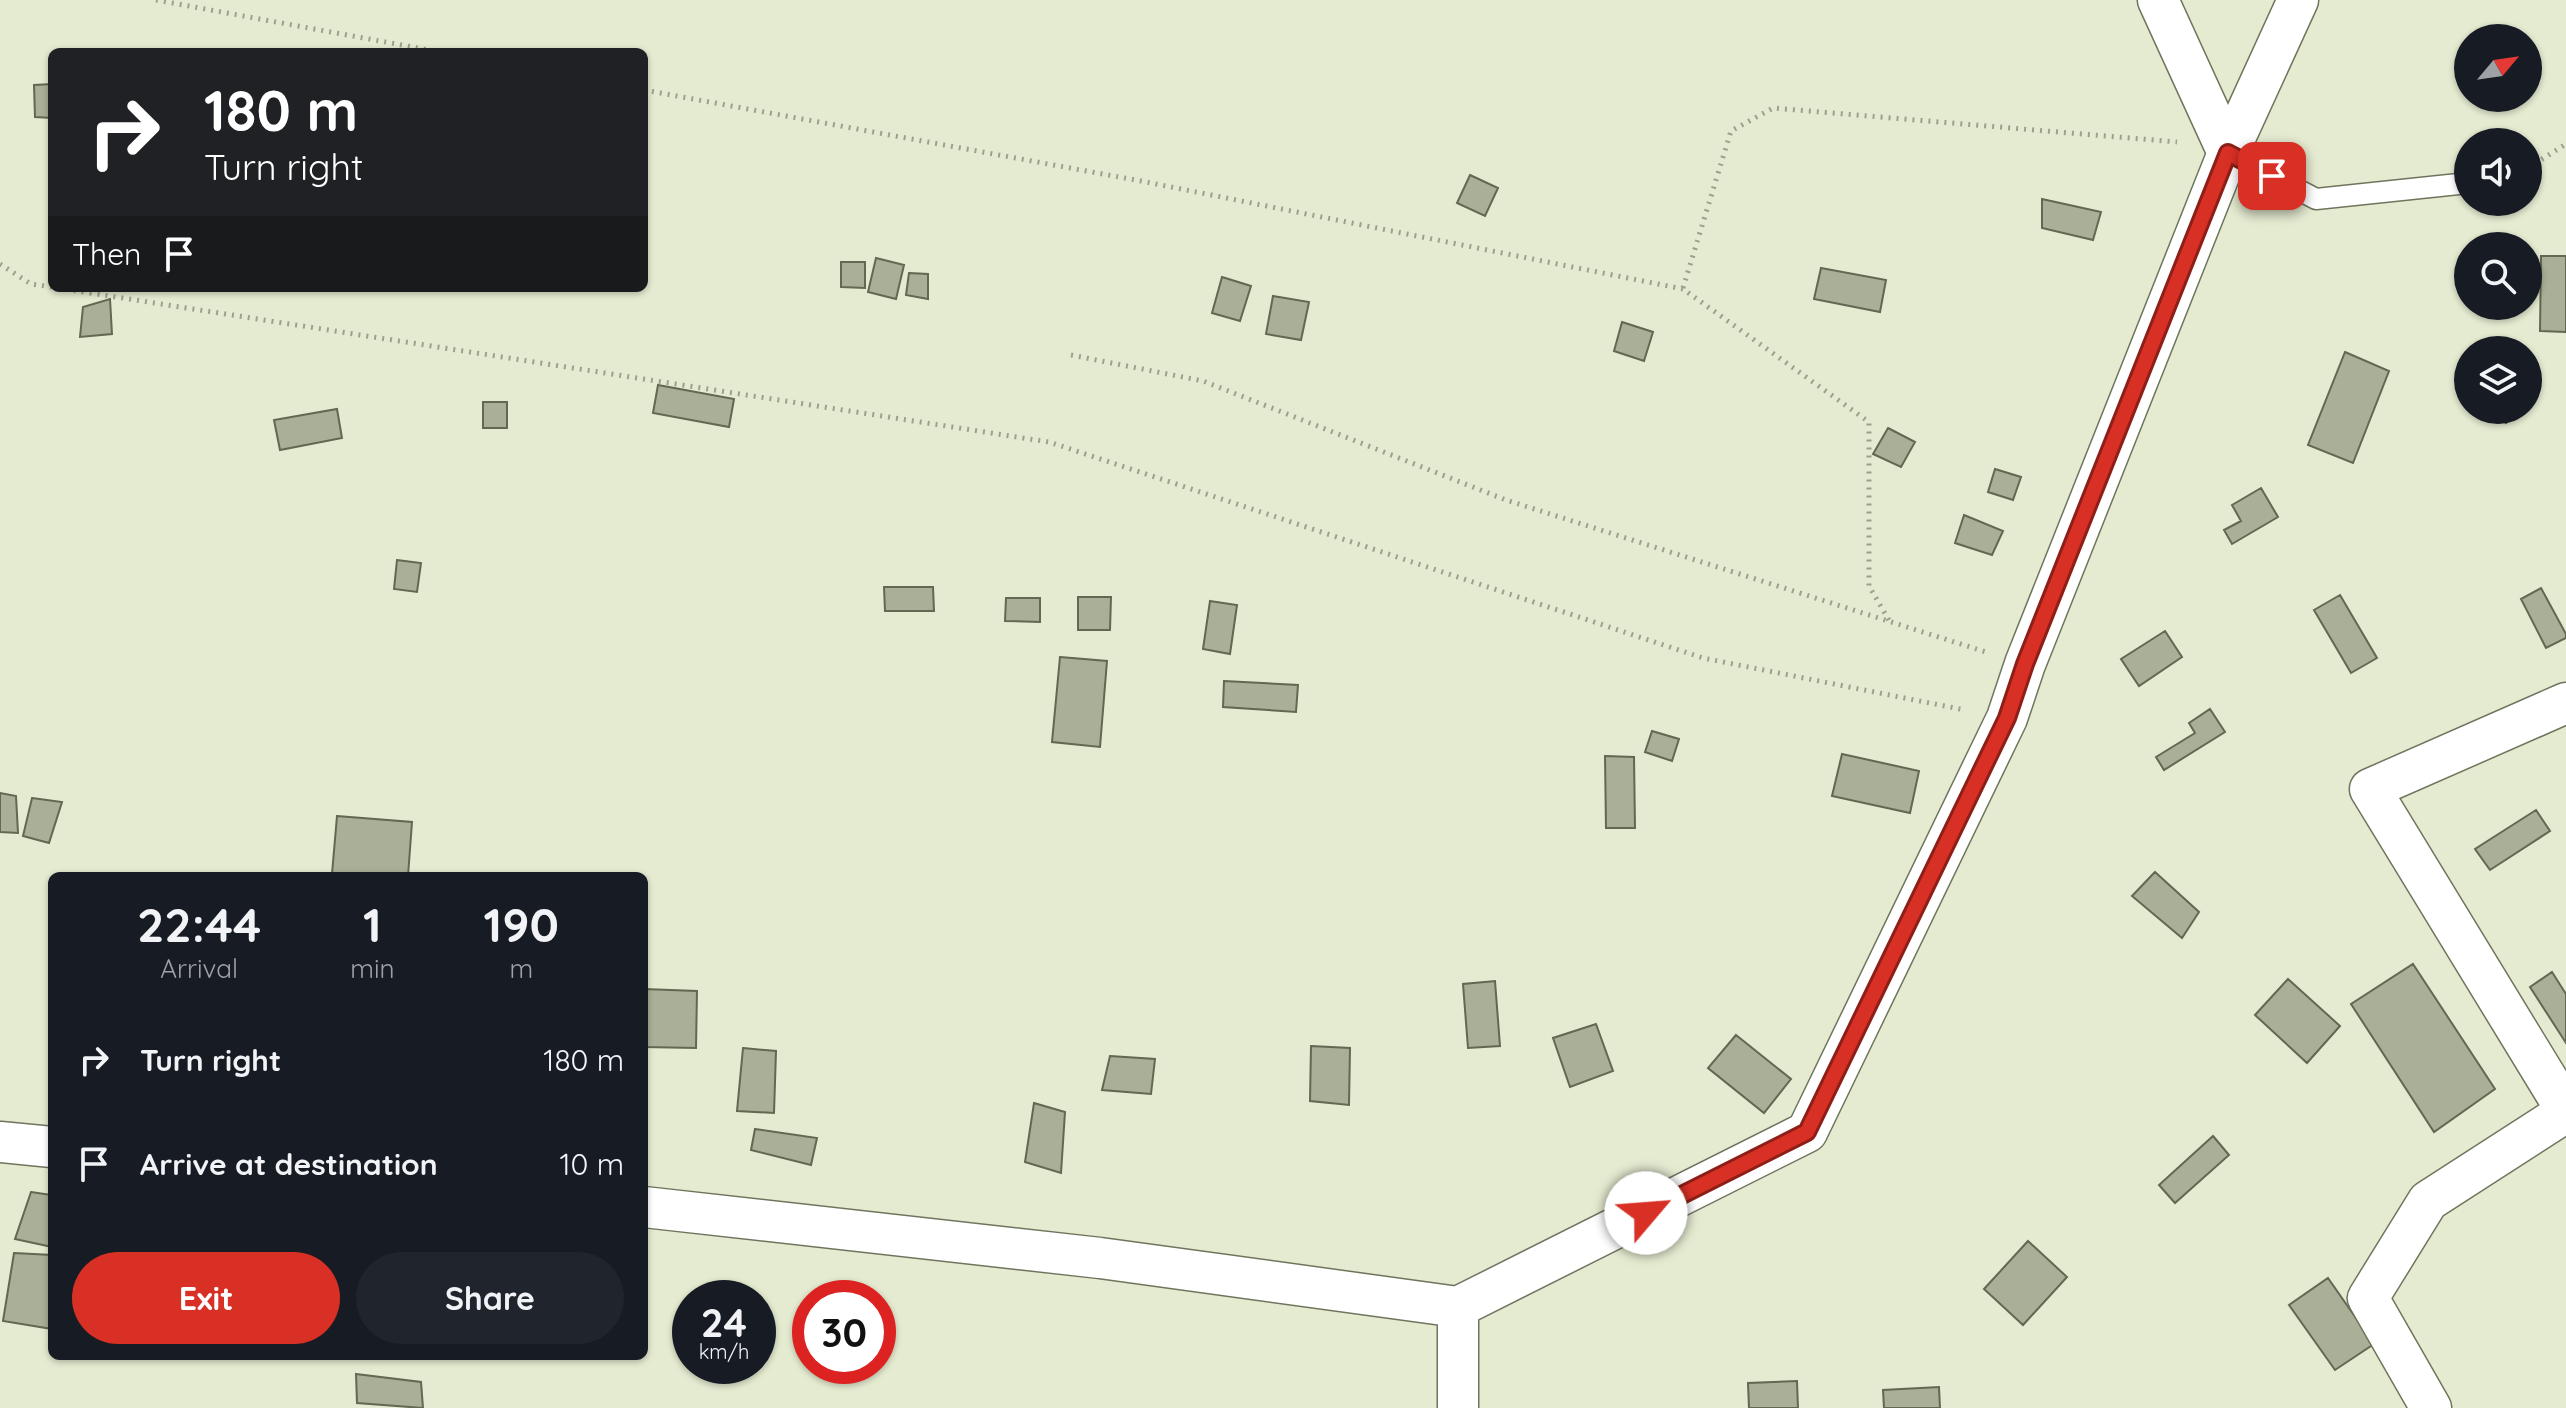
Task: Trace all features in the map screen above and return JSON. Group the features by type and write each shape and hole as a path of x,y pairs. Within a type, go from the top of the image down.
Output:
{"street":[{"path":"2158,0 2228,153"},
{"path":"648,1207 1100,1258 1458,1307 1807,1132 2007,718 2025,664 2228,153 2298,0"},
{"path":"2431,1408 2368,1298 2428,1201 2566,1111 2370,789 2566,703"},
{"path":"0,1142 48,1147"},
{"path":"1458,1307 1458,1408"}],"lane":[{"path":"2228,153 2316,199 2454,184"}],"path":[{"path":"156,0 418,48"},
{"path":"648,91 1141,181 1683,289 1869,422 1869,586 1890,622"},
{"path":"1683,289 1731,131 1773,108 2205,144 2228,153"},
{"path":"2542,159 2566,144"},
{"path":"0,264 31,284 48,287"},
{"path":"81,292 1049,442 1703,658 2007,718"},
{"path":"1071,355 1203,381 1506,500 2025,664"}],"building":[{"path":"48,84 48,118 35,117 34,85"},
{"path":"1470,175 1498,188 1485,216 1457,203"},
{"path":"2042,199 2101,212 2093,240 2042,228"},
{"path":"2542,256 2566,256 2566,332 2540,331"},
{"path":"876,258 904,265 896,299 868,292"},
{"path":"841,262 865,262 865,288 841,287"},
{"path":"1821,268 1886,280 1880,312 1814,299"},
{"path":"909,273 928,274 928,299 906,295"},
{"path":"1222,277 1251,286 1240,321 1212,313"},
{"path":"1273,296 1309,302 1301,340 1266,334"},
{"path":"110,299 112,334 80,337 83,307"},
{"path":"1622,322 1653,332 1644,361 1614,351"},
{"path":"2345,352 2389,371 2353,463 2308,445"},
{"path":"658,385 734,399 729,427 653,413"},
{"path":"483,402 507,402 507,428 483,428"},
{"path":"337,409 342,438 280,450 274,420"},
{"path":"1888,428 1915,442 1901,467 1873,454"},
{"path":"1995,469 2021,477 2013,500 1988,492"},
{"path":"2261,488 2278,517 2232,544 2224,530 2241,521 2232,505"},
{"path":"1964,515 2003,531 1992,555 1955,543"},
{"path":"397,560 421,563 417,592 394,589"},
{"path":"884,587 933,587 934,611 885,611"},
{"path":"2541,588 2566,634 2566,638 2546,648 2521,599"},
{"path":"2340,595 2377,658 2351,673 2314,610"},
{"path":"1078,597 1111,597 1110,630 1078,630"},
{"path":"1006,598 1040,598 1040,622 1005,621"},
{"path":"1210,601 1237,605 1230,654 1203,649"},
{"path":"2165,631 2182,657 2139,686 2121,659"},
{"path":"1060,657 1107,661 1100,747 1052,742"},
{"path":"1224,681 1298,685 1296,712 1223,707"},
{"path":"2210,709 2225,732 2164,770 2156,757 2195,733 2189,723"},
{"path":"1652,731 1679,739 1672,761 1645,752"},
{"path":"1842,754 1919,771 1910,813 1832,796"},
{"path":"1605,756 1634,757 1635,828 1606,828"},
{"path":"0,793 16,796 18,833 0,832"},
{"path":"32,798 62,802 49,843 23,836"},
{"path":"2536,810 2550,831 2490,870 2475,849"},
{"path":"337,816 412,822 408,872 332,872"},
{"path":"2155,872 2199,912 2182,938 2132,896"},
{"path":"2413,964 2495,1089 2434,1132 2351,1004"},
{"path":"2552,972 2566,994 2566,1043 2530,987"},
{"path":"2288,979 2340,1026 2307,1063 2255,1015"},
{"path":"1495,981 1500,1046 1468,1048 1463,984"},
{"path":"648,989 697,991 696,1048 648,1047"},
{"path":"1596,1024 1613,1071 1570,1087 1553,1038"},
{"path":"1736,1035 1791,1079 1764,1113 1708,1068"},
{"path":"1311,1046 1350,1048 1349,1105 1310,1101"},
{"path":"743,1048 776,1051 774,1113 737,1111"},
{"path":"1110,1056 1155,1059 1151,1094 1102,1090"},
{"path":"1034,1103 1065,1112 1061,1173 1025,1162"},
{"path":"755,1129 817,1138 811,1165 751,1150"},
{"path":"2213,1136 2229,1155 2175,1203 2159,1185"},
{"path":"31,1192 48,1194 48,1246 15,1239"},
{"path":"2028,1241 2067,1277 2023,1325 1984,1289"},
{"path":"14,1253 48,1255 48,1328 3,1321"},
{"path":"2328,1278 2374,1344 2335,1370 2289,1305"},
{"path":"356,1374 421,1382 423,1408 357,1403"},
{"path":"1797,1381 1798,1408 1749,1408 1748,1383"},
{"path":"1939,1387 1940,1408 1884,1408 1883,1390"}],"route":[{"path":"1646,1213 1807,1132 2007,718 2025,664 2228,153 2272,176"}]}
